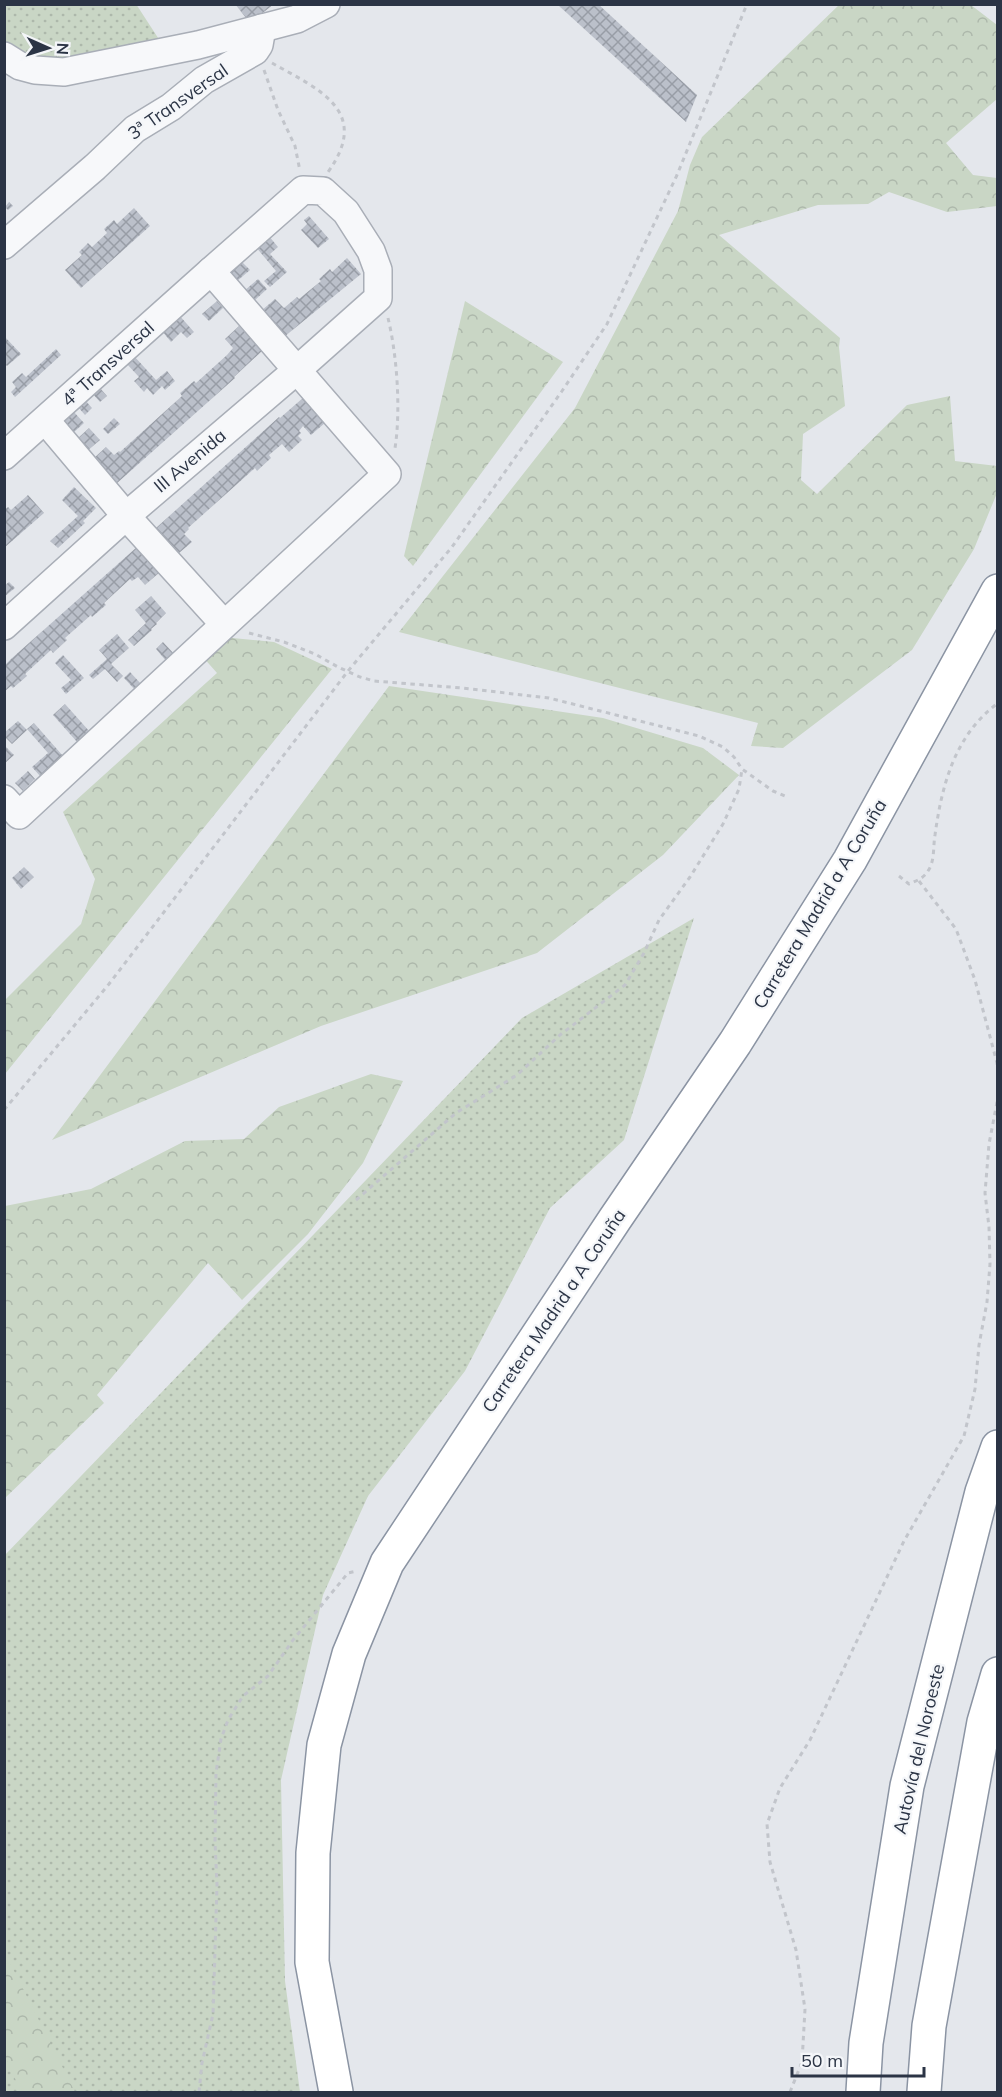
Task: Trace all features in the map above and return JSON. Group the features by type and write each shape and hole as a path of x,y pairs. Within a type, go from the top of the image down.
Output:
{"highway":[{"name":"Carretera Madrid a A Coruña","path":"336,2092 312,1962 313,1853 324,1746 349,1654 387,1563 615,1219 741,1034 850,860 998,591"},
{"name":"Autovía del Noroeste","path":"863,2092 866,2043 907,1786 982,1492 998,1447"},
{"path":"924,2092 929,2026 984,1722 998,1674"}],"street":[{"path":"4,56 20,66 35,70 64,72 198,45 259,41 318,6"},
{"name":"3ª Transversal","path":"4,245 95,167 135,129 171,107 204,80 259,41"},
{"path":"309,190 322,191 345,212 371,251 378,270 378,298"},
{"name":"4ª Transversal","path":"4,456 46,421 211,271 309,190"},
{"path":"4,799 19,815 387,474 211,271"},
{"name":"III Avenida","path":"4,626 126,516 378,298"},
{"path":"46,421 222,626"}],"path":[{"path":"4,1110 109,984 348,672 452,547 562,391 607,324 677,175 747,4"},
{"path":"259,41 268,61 327,96 339,110 344,123 343,140 334,164 309,190 295,146 278,110 262,63 259,41"},
{"path":"378,298 387,314 395,351 396,440 392,465 387,474"},
{"path":"222,626 284,642 315,654 348,672 374,681 549,698 699,736 723,747 742,769 773,791 787,797"},
{"path":"899,876 909,884 928,872 941,804 956,752 968,731 998,703"},
{"path":"356,1200 456,1113 517,1075 560,1035 625,985 644,953 659,920 690,877 723,824 739,789 742,769"},
{"path":"918,880 956,929 975,980 998,1076"},
{"path":"790,2092 802,2062 805,2009 796,1950 770,1862 767,1824 780,1788 810,1740 904,1541 964,1436 975,1389 979,1345 987,1302 990,1264 985,1193 989,1144 998,1097"},
{"path":"199,2092 202,2063 213,2014 217,1885 214,1842 216,1783 221,1739 228,1720 243,1696 268,1676 293,1640 348,1573 387,1563"}],"green space":[{"path":"136,4 162,44 62,64 36,59 5,44 5,5"},
{"path":"840,4 971,5 997,25 997,99 946,143 973,175 997,178 997,206 947,212 889,192 868,204 818,205 719,235 840,338 845,406 803,434 801,480 817,494 907,405 950,396 955,461 997,466 997,493 974,549 912,650 783,748 751,746 758,723 399,632 575,408 678,211 690,165 702,137"},
{"path":"465,301 563,362 413,566 404,556"},
{"path":"222,637 274,642 332,669 5,1074 5,1000 81,924 95,879 63,812 217,673 202,656"},
{"path":"389,686 603,718 703,748 739,775 663,855 537,953 321,1026 52,1140"},
{"path":"694,918 624,1140 550,1208 465,1371 368,1496 323,1595 281,1780 285,1981 300,2092 5,2092 4,1556 522,1018"},
{"path":"371,1074 403,1081 363,1163 308,1234 242,1300 208,1263 97,1395 104,1403 5,1498 5,1206 91,1189 185,1141 244,1139 279,1107"},
{"path":"4,1953 75,2092 21,2092 5,2056"}],"building":[{"path":"235,4 274,4 250,23"},
{"path":"557,4 598,4 697,95 686,122"},
{"path":"9,202 13,206 8,210 5,207"},
{"path":"134,208 150,226 81,288 65,270 82,255 79,252 88,243 92,247 107,233 104,229 114,220 117,224"},
{"path":"309,216 329,239 318,248 301,230 307,224 304,220"},
{"path":"268,235 278,247 270,254 287,272 270,287 264,281 276,271 255,246"},
{"path":"347,258 361,274 284,337 261,311 275,299 284,308 297,297 299,299 321,281 319,279 330,269 332,272"},
{"path":"240,260 250,270 236,282 227,271"},
{"path":"258,279 267,289 253,302 244,291"},
{"path":"217,301 223,308 209,321 202,314"},
{"path":"179,315 194,332 187,338 181,332 171,342 162,331"},
{"path":"239,326 262,351 116,484 93,459 106,447 114,455 120,452 182,396 180,393 194,381 196,383 233,348 225,339"},
{"path":"4,336 21,354 7,366 4,363"},
{"path":"56,349 61,355 15,397 11,392 16,387 12,382 22,373 26,377"},
{"path":"134,356 156,380 167,371 175,381 165,390 162,386 153,395 147,388 144,392 134,381 139,377 126,363"},
{"path":"99,387 107,396 100,402 92,393"},
{"path":"304,397 326,422 311,435 303,426 298,436 302,440 289,452 282,444 269,455 271,458 257,471 255,468 188,528 184,534 192,542 179,553 156,528"},
{"path":"85,400 92,408 85,415 78,407"},
{"path":"73,411 84,423 72,434 61,422"},
{"path":"114,418 120,424 108,434 103,429"},
{"path":"89,428 100,440 87,451 76,440"},
{"path":"74,487 96,508 83,521 85,523 58,548 50,541 78,516 62,500"},
{"path":"28,495 44,513 4,548 4,510 8,507 11,510"},
{"path":"137,547 160,572 145,585 138,577 132,581 130,579 104,603 106,605 65,638 67,640 53,653 51,650 25,674 27,676 13,688 11,686 4,692 4,666"},
{"path":"9,582 15,588 4,597 4,586"},
{"path":"151,596 166,613 134,646 128,640 146,623 135,610"},
{"path":"117,634 129,648 111,664 123,676 117,682 105,669 93,679 89,675 107,659 99,650"},
{"path":"163,642 175,655 167,662 156,649"},
{"path":"63,655 84,678 66,694 61,688 71,680 55,663"},
{"path":"130,672 142,685 136,691 124,678"},
{"path":"65,704 90,732 78,743 53,715"},
{"path":"18,721 27,730 12,744 4,733"},
{"path":"34,723 63,756 40,776 32,767 48,753 27,729"},
{"path":"4,745 14,755 4,764"},
{"path":"28,771 35,779 23,791 15,783"},
{"path":"24,867 34,877 21,889 12,878"}]}
